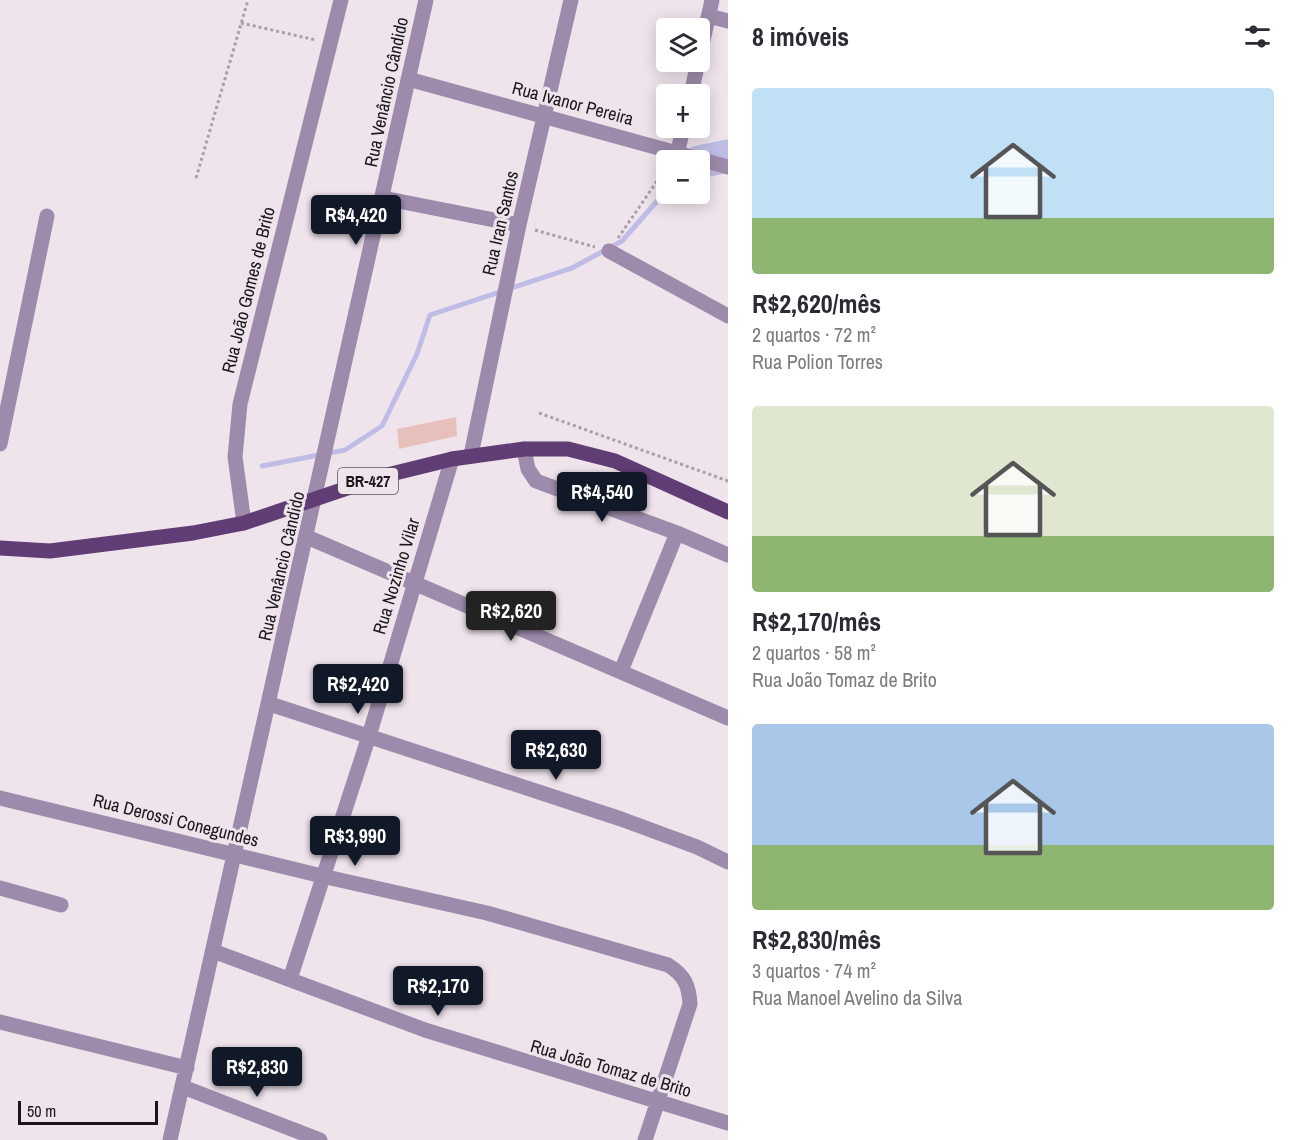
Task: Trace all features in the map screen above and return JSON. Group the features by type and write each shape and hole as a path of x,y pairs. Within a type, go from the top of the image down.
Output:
{"main road":[{"name":"BR-427","path":"0,548 50,551 114,544 244,523 383,476 471,455 524,449 568,449 615,461 728,512"}],"street":[{"name":"Rua João Gomes de Brito","path":"244,523 235,457 240,404 341,0"},
{"name":"Rua Venâncio Cândido","path":"170,1140 384,198 426,0"},
{"name":"Rua Iran Santos","path":"471,455 519,225 571,0"},
{"path":"712,0 709,16 728,21"},
{"name":"Rua Ivanor Pereira","path":"408,79 674,150"},
{"name":"Rua Ivanor Pereira","path":"710,161 728,167"},
{"path":"384,198 519,225"},
{"path":"0,444 48,216"},
{"path":"609,252 728,316"},
{"path":"524,449 528,469 536,481 677,533 728,555"},
{"name":"Rua Nozinho Vilar","path":"290,979 369,736 452,459"},
{"path":"621,671 677,533"},
{"path":"307,537 728,718"},
{"path":"270,704 621,819 696,847 728,862"},
{"name":"Rua Derossi Conegundes","path":"0,798 498,916 668,965 686,980 690,990 690,1004 657,1101"},
{"path":"0,888 61,905"},
{"name":"Rua João Tomaz de Brito","path":"213,951 507,1058 728,1123"},
{"path":"0,1022 187,1068"},
{"path":"183,1087 320,1140"},
{"path":"645,1140 657,1101"}],"path":[{"path":"196,178 248,0"},
{"path":"241,23 330,43"},
{"path":"519,225 609,252 656,183"},
{"path":"538,413 728,481"}],"shaded area":[{"path":"456,417 457,436 399,449 397,429"}],"waterway":[{"path":"710,160 728,156"},
{"path":"262,466 345,450 382,426 417,354 430,315 572,268 622,241 656,202"}]}
